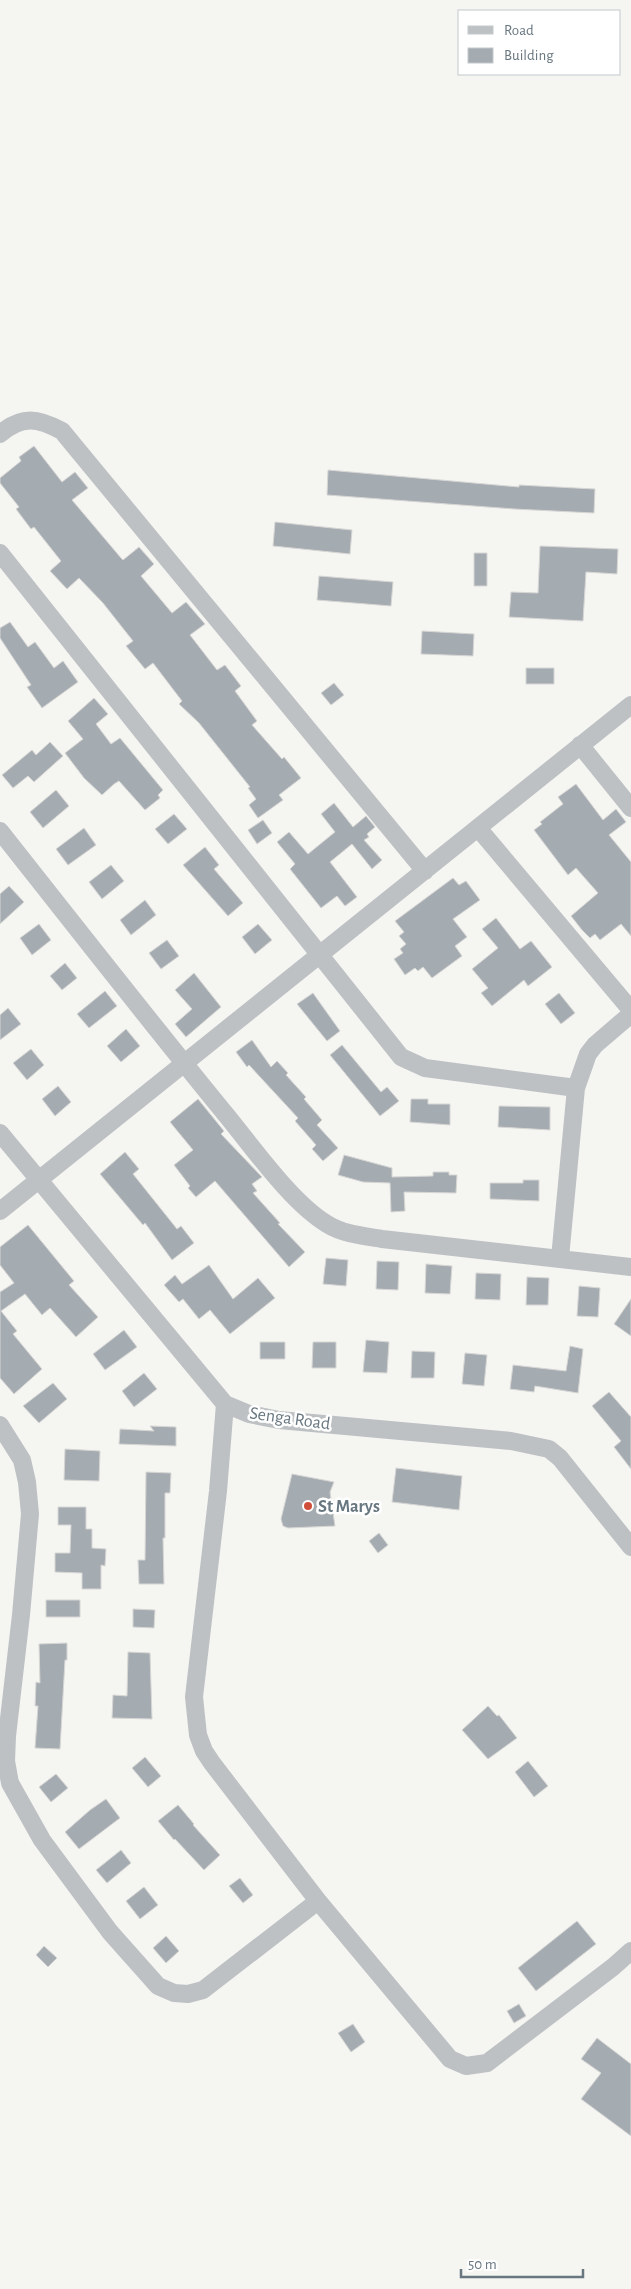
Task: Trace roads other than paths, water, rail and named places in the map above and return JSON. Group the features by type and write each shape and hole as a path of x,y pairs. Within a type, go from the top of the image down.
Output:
{"street":[{"path":"0,434 15,423 38,420 62,431 425,870"},
{"path":"0,553 397,1053 407,1061 433,1069 576,1088"},
{"path":"0,1211 631,705"},
{"path":"580,745 631,808"},
{"path":"478,828 631,1010"},
{"path":"0,831 183,1063 277,1177 311,1213 327,1225 342,1232 382,1239 631,1267"},
{"path":"560,1258 576,1088 588,1054 595,1045 631,1014"},
{"name":"Senga Road","path":"0,1133 225,1404 264,1418 511,1441 549,1450 560,1458 631,1547"},
{"path":"225,1404 218,1491 194,1697 198,1735 204,1751 212,1763 318,1901 450,2059 466,2066 487,2063 613,1967 631,1951"},
{"path":"0,1425 22,1460 27,1482 30,1514 21,1615 9,1712 6,1761 10,1783 42,1840 110,1932 158,1986 174,1993 188,1994 203,1990 318,1901"}],"place":[{"name":"St Marys","path":"308,1506"}]}
